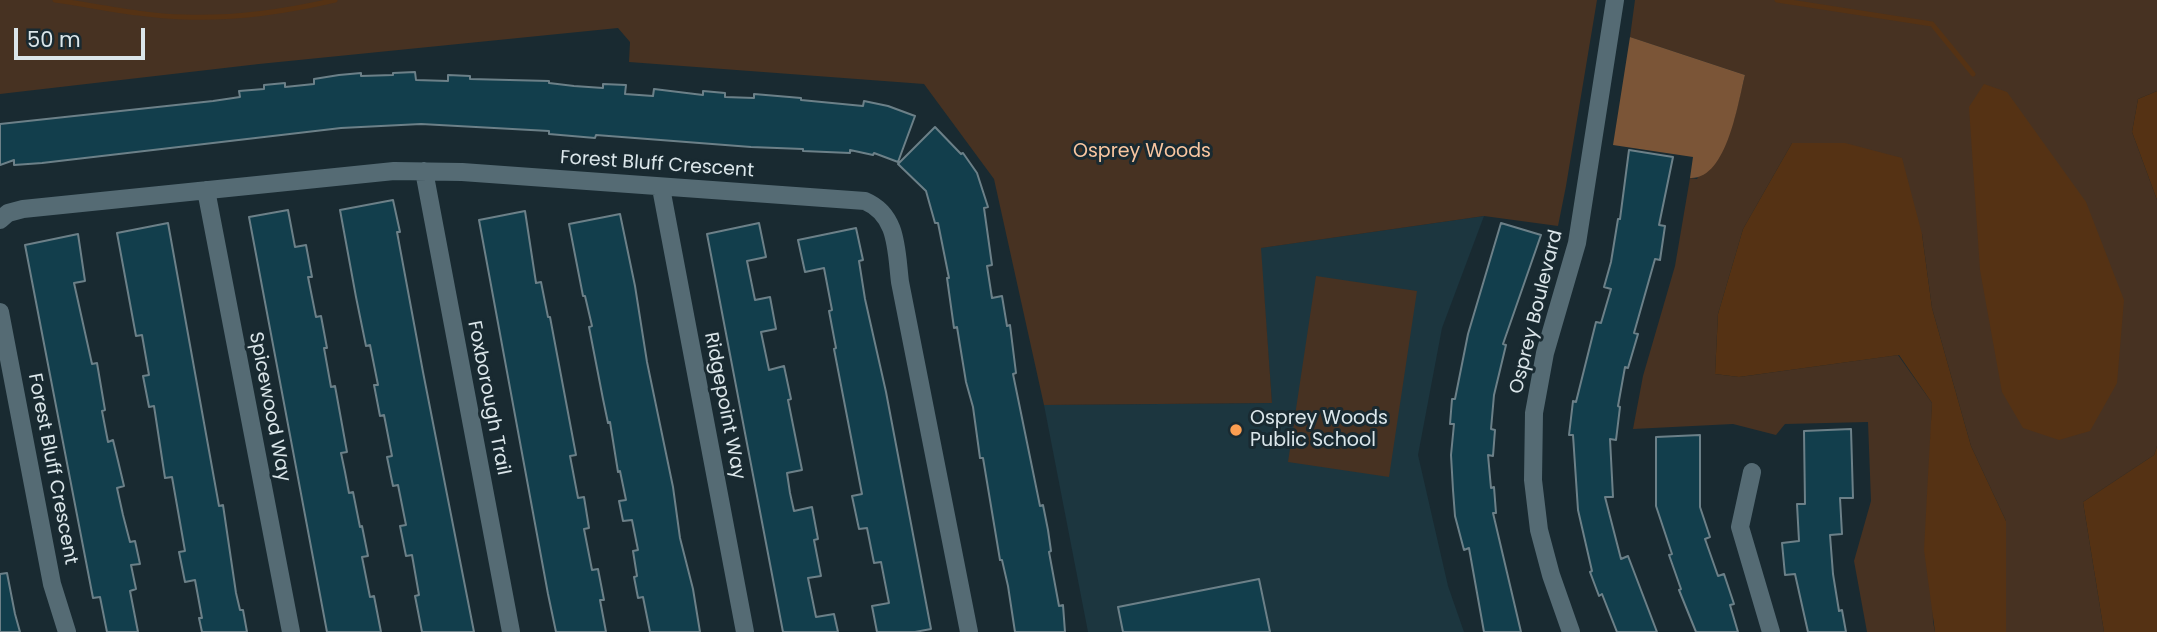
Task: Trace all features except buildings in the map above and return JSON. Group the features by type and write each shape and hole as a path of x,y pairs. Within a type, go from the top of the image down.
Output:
{"street":[{"name":"Osprey Boulevard","path":"1571,632 1539,530 1533,480 1534,413 1545,353 1577,243 1615,0"},
{"name":"Forest Bluff Crescent","path":"0,220 8,213 23,209 362,173 424,171 853,199 876,206 889,220 892,228 900,282 969,632"},
{"name":"Foxborough Trail","path":"424,171 511,632"},
{"name":"Ridgepoint Way","path":"661,188 745,632"},
{"name":"Spicewood Way","path":"205,190 291,632"},
{"name":"Forest Bluff Crescent","path":"0,312 52,584 67,632"},
{"path":"1752,472 1740,527 1770,632"}],"shaded area":[{"path":"1630,37 1745,75 1729,137 1713,167 1703,175 1690,178 1693,157 1613,145"},
{"path":"1984,84 2007,92 2086,202 2124,300 2117,383 2090,431 2059,440 2023,428 2002,392 1980,270 1969,107"},
{"path":"2157,91 2157,200 2132,132 2138,99"},
{"path":"1792,143 1845,143 1902,158 1922,234 1932,308 1971,446 2006,521 2006,632 1935,632 1924,550 1932,403 1899,355 1739,377 1715,374 1718,314 1743,229"},
{"name":"Osprey Woods Public School","path":"1484,216 1442,328 1418,455 1448,586 1464,632 1088,632 1044,405 1272,403 1260,248"},
{"path":"2157,446 2157,632 2104,632 2083,502 2154,455"}],"green space":[{"name":"Osprey Woods","path":"0,0 1597,0 1558,226 1484,216 1261,248 1272,403 1044,405 994,179 924,84 629,62 630,42 618,28 259,64 0,94"},
{"path":"1635,0 2157,0 2157,91 2138,99 2132,132 2157,200 2157,446 2154,455 2083,502 2104,632 2006,632 2006,521 1971,446 1932,308 1922,234 1792,143 1743,229 1718,314 1715,374 1739,377 1898,355 1932,403 1930,462 1935,632 1867,632 1854,561 1871,501 1868,422 1785,424 1776,435 1733,424 1633,429 1643,376 1675,266 1690,178 1697,179 1734,120 1745,75 1630,37"},
{"path":"1316,276 1417,291 1389,477 1288,462"}],"waterway":[{"path":"55,0 152,15 203,17 260,14 335,0"},
{"path":"1777,0 1932,24 1973,74"}],"place":[{"name":"Osprey Woods Public School","path":"1236,430"}]}
